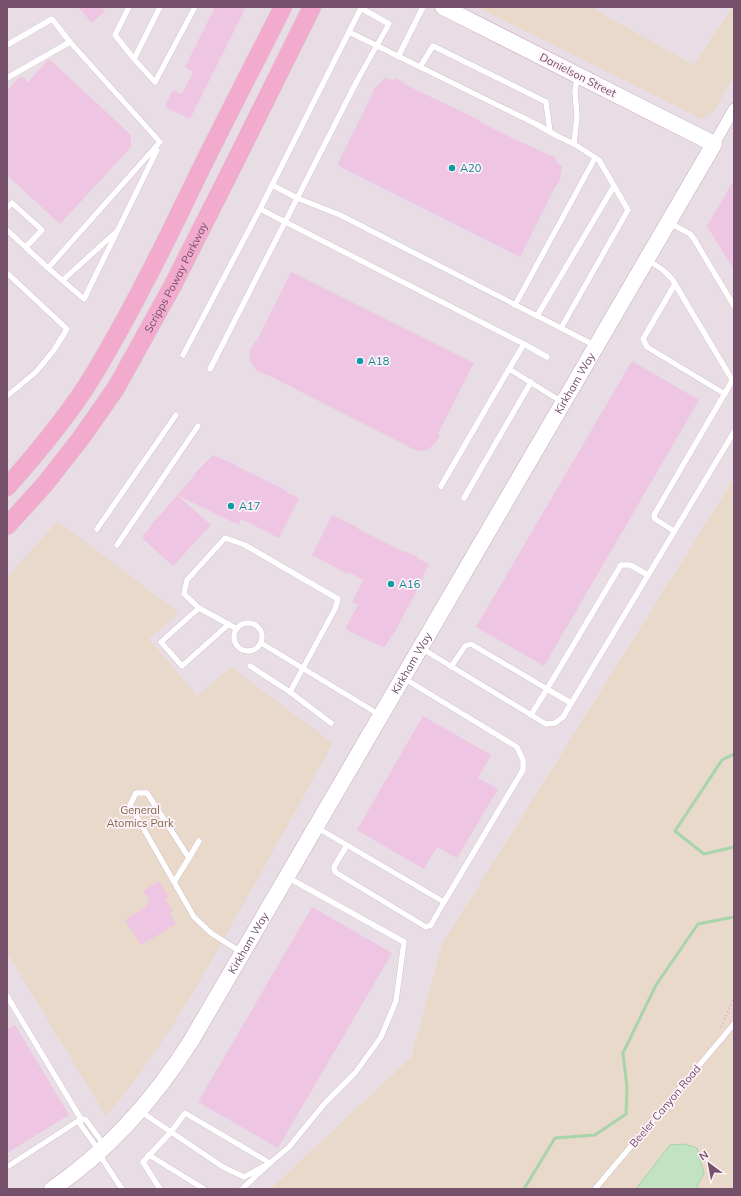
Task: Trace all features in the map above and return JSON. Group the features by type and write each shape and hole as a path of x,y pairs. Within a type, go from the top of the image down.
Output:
{"main road":[{"path":"7,487 62,420 93,375 151,272 283,7"},
{"name":"Scripps Poway Parkway","path":"7,526 45,484 81,438 116,388 176,278 312,7"},
{"name":"Danielson Street","path":"443,7 714,144"},
{"name":"Kirkham Way","path":"52,1189 78,1170 101,1150 139,1111 157,1090 179,1060 203,1022 714,144"}],"street":[{"name":"Kirkham Way","path":"714,144 734,109"}],"lane":[{"path":"129,7 115,36 155,82 196,7"},
{"path":"134,59 160,7"},
{"path":"398,57 423,7"},
{"path":"183,355 260,209 361,8 389,24 358,79 210,369"},
{"path":"7,45 52,20 160,142"},
{"path":"349,32 536,124 574,144 599,160 628,210 561,328"},
{"path":"7,78 70,42"},
{"path":"420,68 433,46 546,102 550,132"},
{"path":"574,144 577,116 575,92 578,75"},
{"path":"7,230 84,299 160,142"},
{"path":"48,268 160,142"},
{"path":"515,305 595,158"},
{"path":"272,185 297,198 340,215 596,346"},
{"path":"538,316 614,186"},
{"path":"7,208 12,203 42,230 26,247"},
{"path":"260,209 547,357"},
{"path":"668,222 690,234 734,306"},
{"path":"63,280 118,229"},
{"path":"646,259 664,270 672,279 733,382 654,515 655,519 674,531"},
{"path":"7,273 67,329 54,350 36,372 7,396"},
{"path":"675,284 643,339 647,347 725,394"},
{"path":"441,486 524,344"},
{"path":"509,369 563,402"},
{"path":"464,498 531,382"},
{"path":"97,529 176,415"},
{"path":"117,546 198,426"},
{"path":"420,648 546,724 555,722 562,717 571,703 734,432"},
{"path":"237,629 199,608 184,594 187,580 225,538 245,545 338,599 335,608 290,692"},
{"path":"532,715 621,566 630,565 648,575"},
{"path":"199,608 161,642 182,666 229,624"},
{"path":"244,624 253,624 262,634 261,643 251,651 242,650 236,644 235,632 244,624"},
{"path":"261,643 381,715"},
{"path":"451,666 465,646 471,644 571,703"},
{"path":"250,666 290,692 331,723"},
{"path":"347,845 334,867 335,872 426,927 431,925 523,770 523,760 517,747 403,678"},
{"path":"189,858 147,793 136,793 130,805 194,917 210,933 243,953"},
{"path":"316,827 444,902"},
{"path":"174,882 199,841"},
{"path":"242,1189 289,1147 324,1104 354,1073 381,1037 396,1001 404,942 287,877"},
{"path":"7,996 81,1119 80,1124 101,1150 121,1189"},
{"name":"Beeler Canyon Road","path":"595,1189 734,1024"},
{"path":"139,1111 223,1167 244,1177 270,1163"},
{"path":"160,1189 143,1162 185,1113 270,1163"},
{"path":"7,1167 81,1119"},
{"path":"149,1155 204,1189"}],"shaded area":[{"path":"7,7 734,7 734,478 442,944 411,1057 270,1189 7,1189"},
{"path":"685,1144 697,1148 704,1173 696,1189 636,1189 670,1145"}],"green space":[{"path":"477,7 590,7 694,65 732,7 734,7 734,76 714,111 702,119"},
{"path":"734,478 734,1189 270,1189 411,1057 442,944"},
{"name":"General Atomics Park","path":"58,521 179,613 149,639 197,696 231,667 333,743 194,990 162,1042 126,1092 106,1116 7,953 7,577"}],"building":[{"path":"78,7 101,7 105,11 92,23"},
{"path":"215,7 246,7 190,119 165,107 173,90 182,94 193,72 185,67"},
{"path":"49,59 131,135 131,147 60,224 7,175 7,91 21,76 28,82"},
{"name":"A20","path":"385,78 393,80 394,78 405,83 404,84 481,121 480,122 506,135 556,158 555,160 562,167 560,179 520,257 337,165 372,95 371,94 376,86"},
{"path":"734,180 734,270 707,226"},
{"name":"A18","path":"291,272 474,363 438,434 440,435 429,449 424,451 415,450 266,374 255,370 256,369 250,362 249,352 256,342"},
{"path":"632,361 699,400 544,666 476,627"},
{"name":"A17","path":"213,455 238,466 299,498 279,538 241,519 239,525 177,495 195,475 194,474"},
{"path":"177,495 211,525 173,566 143,539 144,538 142,536"},
{"name":"A16","path":"332,515 404,552 405,551 418,557 417,558 429,564 423,576 424,577 392,637 391,636 385,647 382,647 345,629 358,605 352,602 363,580 349,572 348,574 312,555"},
{"path":"423,716 491,755 478,778 498,789 457,858 437,847 424,869 357,830"},
{"path":"159,881 169,897 165,899 173,911 170,913 176,924 141,945 125,920 147,906 146,904 150,902 143,891"},
{"path":"312,907 392,953 278,1148 198,1102"},
{"path":"15,1025 69,1115 7,1153 7,1029"}],"waterway":[{"path":"734,754 722,760 675,831 704,854 734,847"},
{"path":"524,1189 555,1138 595,1135 626,1114 627,1087 623,1053 656,985 698,924 734,917"}],"place":[{"name":"A20","path":"452,168"},
{"name":"A18","path":"360,361"},
{"name":"A17","path":"231,506"},
{"name":"A16","path":"391,584"}]}
